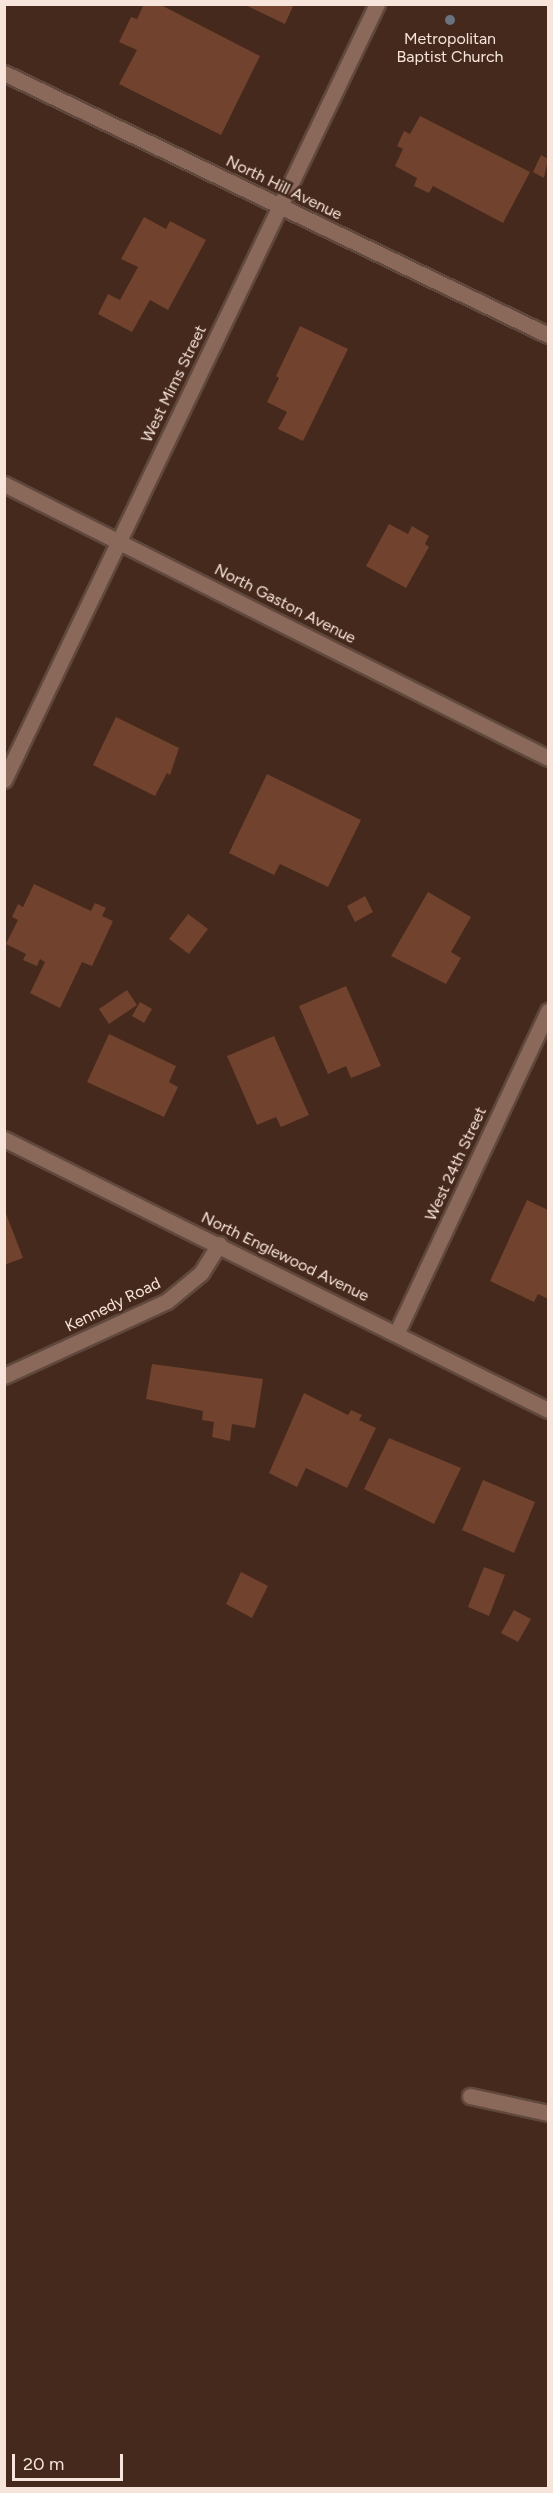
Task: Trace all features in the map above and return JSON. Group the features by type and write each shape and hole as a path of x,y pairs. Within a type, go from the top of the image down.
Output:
{"street":[{"name":"West Mims Street","path":"4,780 377,4"},
{"name":"North Hill Avenue","path":"4,73 549,335"},
{"name":"North Gaston Avenue","path":"4,484 549,758"},
{"name":"West 24th Street","path":"397,1332 549,1011"},
{"name":"North Englewood Avenue","path":"4,1139 397,1332 549,1410"},
{"name":"Kennedy Road","path":"4,1377 167,1301 201,1273 219,1244"},
{"path":"470,2096 549,2113"}],"building":[{"path":"144,4 159,4 260,56 221,135 119,84 137,50 119,42 131,17 137,19"},
{"path":"243,4 294,4 285,24"},
{"path":"420,116 530,172 503,223 433,186 429,193 414,186 417,178 395,166 403,149 397,146 404,131 410,134"},
{"path":"541,155 548,159 544,178 533,172"},
{"path":"144,217 166,229 170,221 206,240 168,310 150,300 132,332 98,314 108,294 120,300 138,267 121,259"},
{"path":"300,326 348,349 303,441 278,429 287,412 267,402 279,378 276,376"},
{"path":"389,524 408,534 412,526 429,536 425,544 429,547 406,588 366,566"},
{"path":"116,717 179,748 170,775 167,773 155,796 93,765"},
{"path":"267,774 361,820 328,887 280,864 274,875 229,853"},
{"path":"34,884 91,911 95,903 106,908 102,916 113,921 92,966 82,962 60,1008 30,993 45,962 40,959 37,966 23,960 26,954 6,944 18,920 12,917 18,904 23,907"},
{"path":"428,892 471,917 451,952 461,958 446,984 391,956"},
{"path":"365,896 373,912 355,922 347,906"},
{"path":"188,914 208,929 189,954 169,939"},
{"path":"346,986 381,1066 351,1078 346,1066 328,1074 299,1006"},
{"path":"127,990 137,1005 109,1024 99,1009"},
{"path":"140,1002 152,1009 144,1023 132,1016"},
{"path":"109,1034 176,1066 169,1082 178,1087 164,1117 87,1082"},
{"path":"274,1036 309,1115 281,1127 276,1117 257,1125 227,1056"},
{"path":"527,1200 548,1210 548,1299 538,1294 534,1302 490,1281"},
{"path":"4,1212 23,1258 4,1265"},
{"path":"152,1364 263,1379 255,1428 232,1424 230,1441 212,1437 214,1422 202,1420 203,1411 146,1399"},
{"path":"304,1393 348,1415 351,1410 362,1415 359,1420 376,1428 347,1488 306,1468 297,1487 269,1473"},
{"path":"389,1438 461,1468 434,1524 364,1489"},
{"path":"483,1480 535,1502 514,1553 462,1530"},
{"path":"484,1567 505,1575 489,1616 468,1607"},
{"path":"241,1572 268,1586 252,1618 226,1604"},
{"path":"514,1610 531,1619 518,1642 501,1633"}],"place":[{"name":"Metropolitan Baptist Church","path":"450,20"}]}
